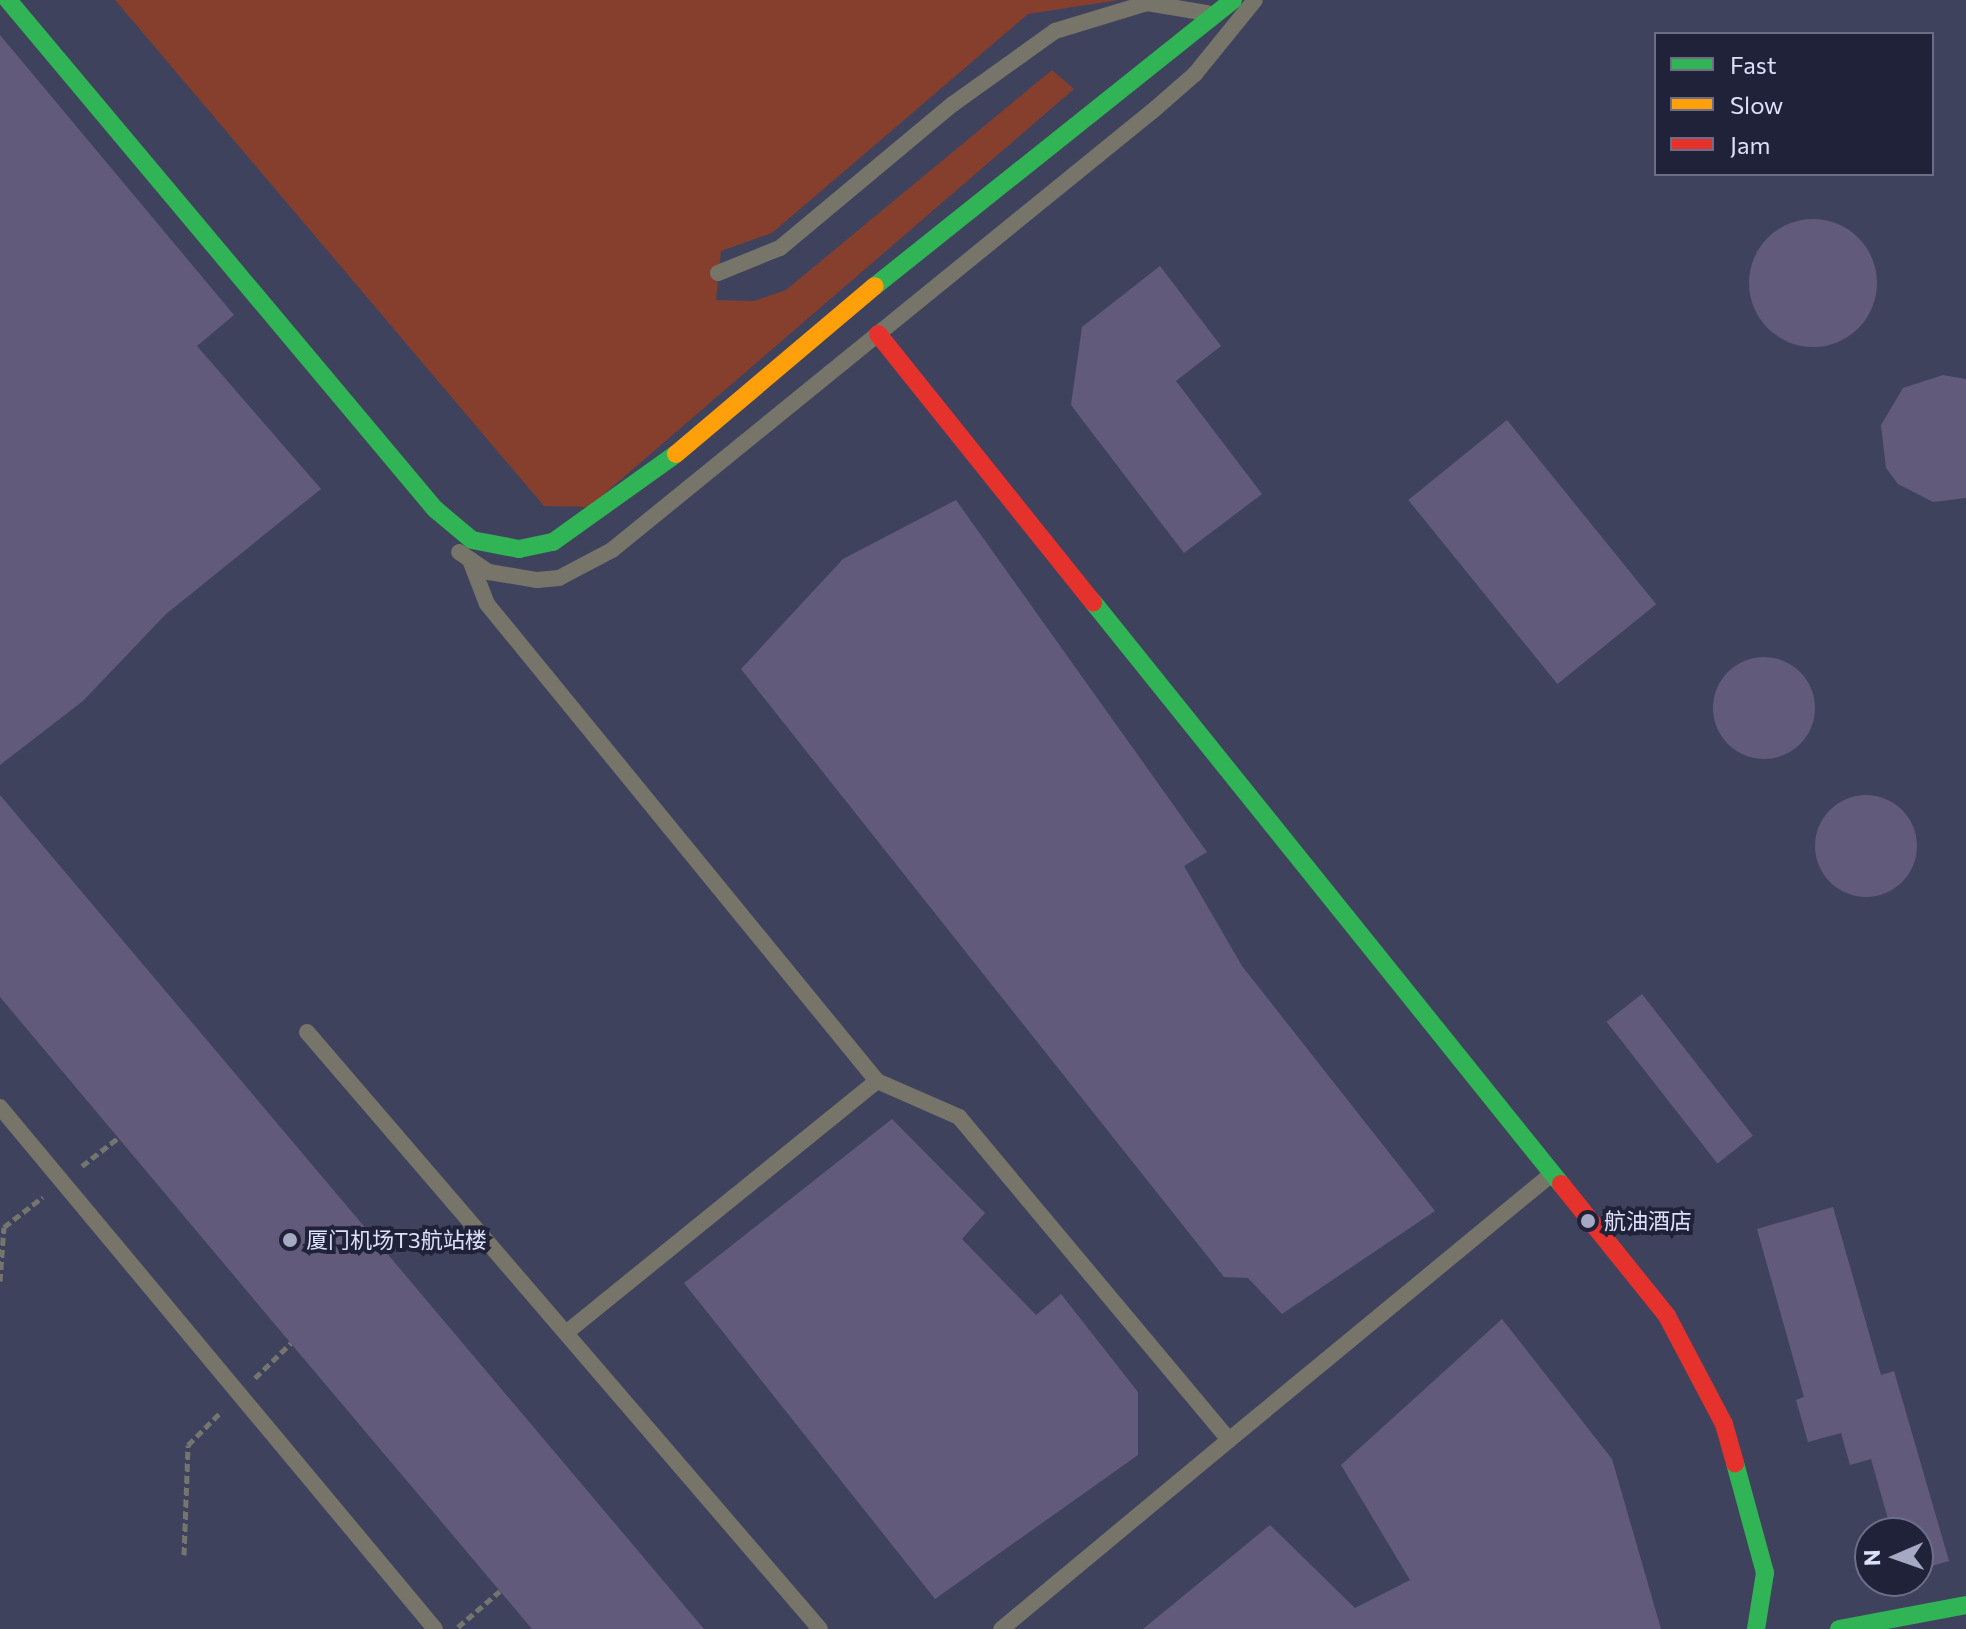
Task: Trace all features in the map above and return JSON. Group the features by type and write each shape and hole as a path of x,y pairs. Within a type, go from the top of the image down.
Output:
{"main road":[{"path":"8,0 435,509 472,540 497,547 553,542 614,504 952,221 1209,13 1233,0"},
{"path":"878,334 1667,1316 1724,1424 1765,1573 1756,1629"},
{"path":"1839,1629 1966,1605"}],"lane":[{"path":"0,11 435,528 469,559 489,572 537,580 589,564 878,334 1195,74 1255,0"},
{"path":"718,273 780,248 953,104 1055,31 1147,3 1209,13"},
{"path":"469,559 487,604 877,1081 959,1117 1229,1440"},
{"path":"307,1032 820,1629"},
{"path":"567,1332 877,1081"},
{"path":"0,1107 435,1629"},
{"path":"1001,1629 1551,1175"}],"path":[{"path":"250,1384 291,1343"},
{"path":"184,1555 188,1445 229,1404"},
{"path":"455,1629 500,1591"}],"shaded area":[{"path":"115,0 1119,0 1028,14 772,233 721,251 716,300 754,301 786,290 1052,70 1074,89 589,507 544,506"}],"building":[{"path":"0,35 234,315 197,346 321,489 166,614 83,701 0,765"},
{"path":"1813,219 1837,224 1858,238 1872,259 1877,283 1872,307 1858,328 1837,342 1813,347 1789,342 1768,328 1754,307 1749,283 1754,259 1768,238 1789,224"},
{"path":"1160,266 1221,346 1176,381 1262,494 1184,553 1071,405 1082,327"},
{"path":"1943,375 1966,379 1966,498 1933,502 1898,484 1886,468 1881,425 1903,388"},
{"path":"1507,420 1656,604 1557,684 1408,500"},
{"path":"956,500 1207,852 1184,866 1242,966 1435,1211 1282,1314 1248,1278 1224,1277 741,669 843,559"},
{"path":"1764,657 1784,660 1807,679 1812,688 1815,708 1812,728 1793,751 1784,756 1764,759 1744,756 1721,737 1716,728 1713,708 1716,688 1735,665 1744,660"},
{"name":"厦门机场T3航站楼","path":"0,795 704,1629 532,1629 304,1359 0,997"},
{"path":"1866,795 1886,798 1909,817 1914,826 1917,846 1914,866 1895,889 1886,894 1866,897 1846,894 1823,875 1818,866 1815,846 1818,826 1837,803 1846,798"},
{"path":"1642,994 1753,1136 1717,1164 1607,1022"},
{"path":"892,1119 985,1213 962,1239 1036,1315 1061,1294 1138,1392 1138,1455 935,1599 684,1283"},
{"path":"1833,1207 1881,1375 1894,1371 1949,1561 1934,1565 1934,1517 1887,1517 1871,1459 1850,1465 1841,1433 1808,1442 1796,1400 1804,1397 1757,1229"},
{"path":"1502,1319 1612,1459 1661,1629 1143,1629 1270,1525 1355,1608 1410,1580 1341,1465"}],"traffic: fast":[{"path":"8,0 435,509 472,540 519,549 553,542 676,454"},
{"path":"875,286 1233,0"},
{"path":"1093,602 1561,1184"},
{"path":"1735,1463 1765,1573 1756,1629"},
{"path":"1839,1629 1966,1605"}],"traffic: slow":[{"path":"676,454 875,286"}],"traffic: jam":[{"path":"878,334 1093,602"},
{"path":"1561,1184 1667,1316 1724,1424 1735,1463"}],"place":[{"name":"航油酒店","path":"1588,1221"},
{"name":"厦门机场T3航站楼","path":"290,1240"}]}
